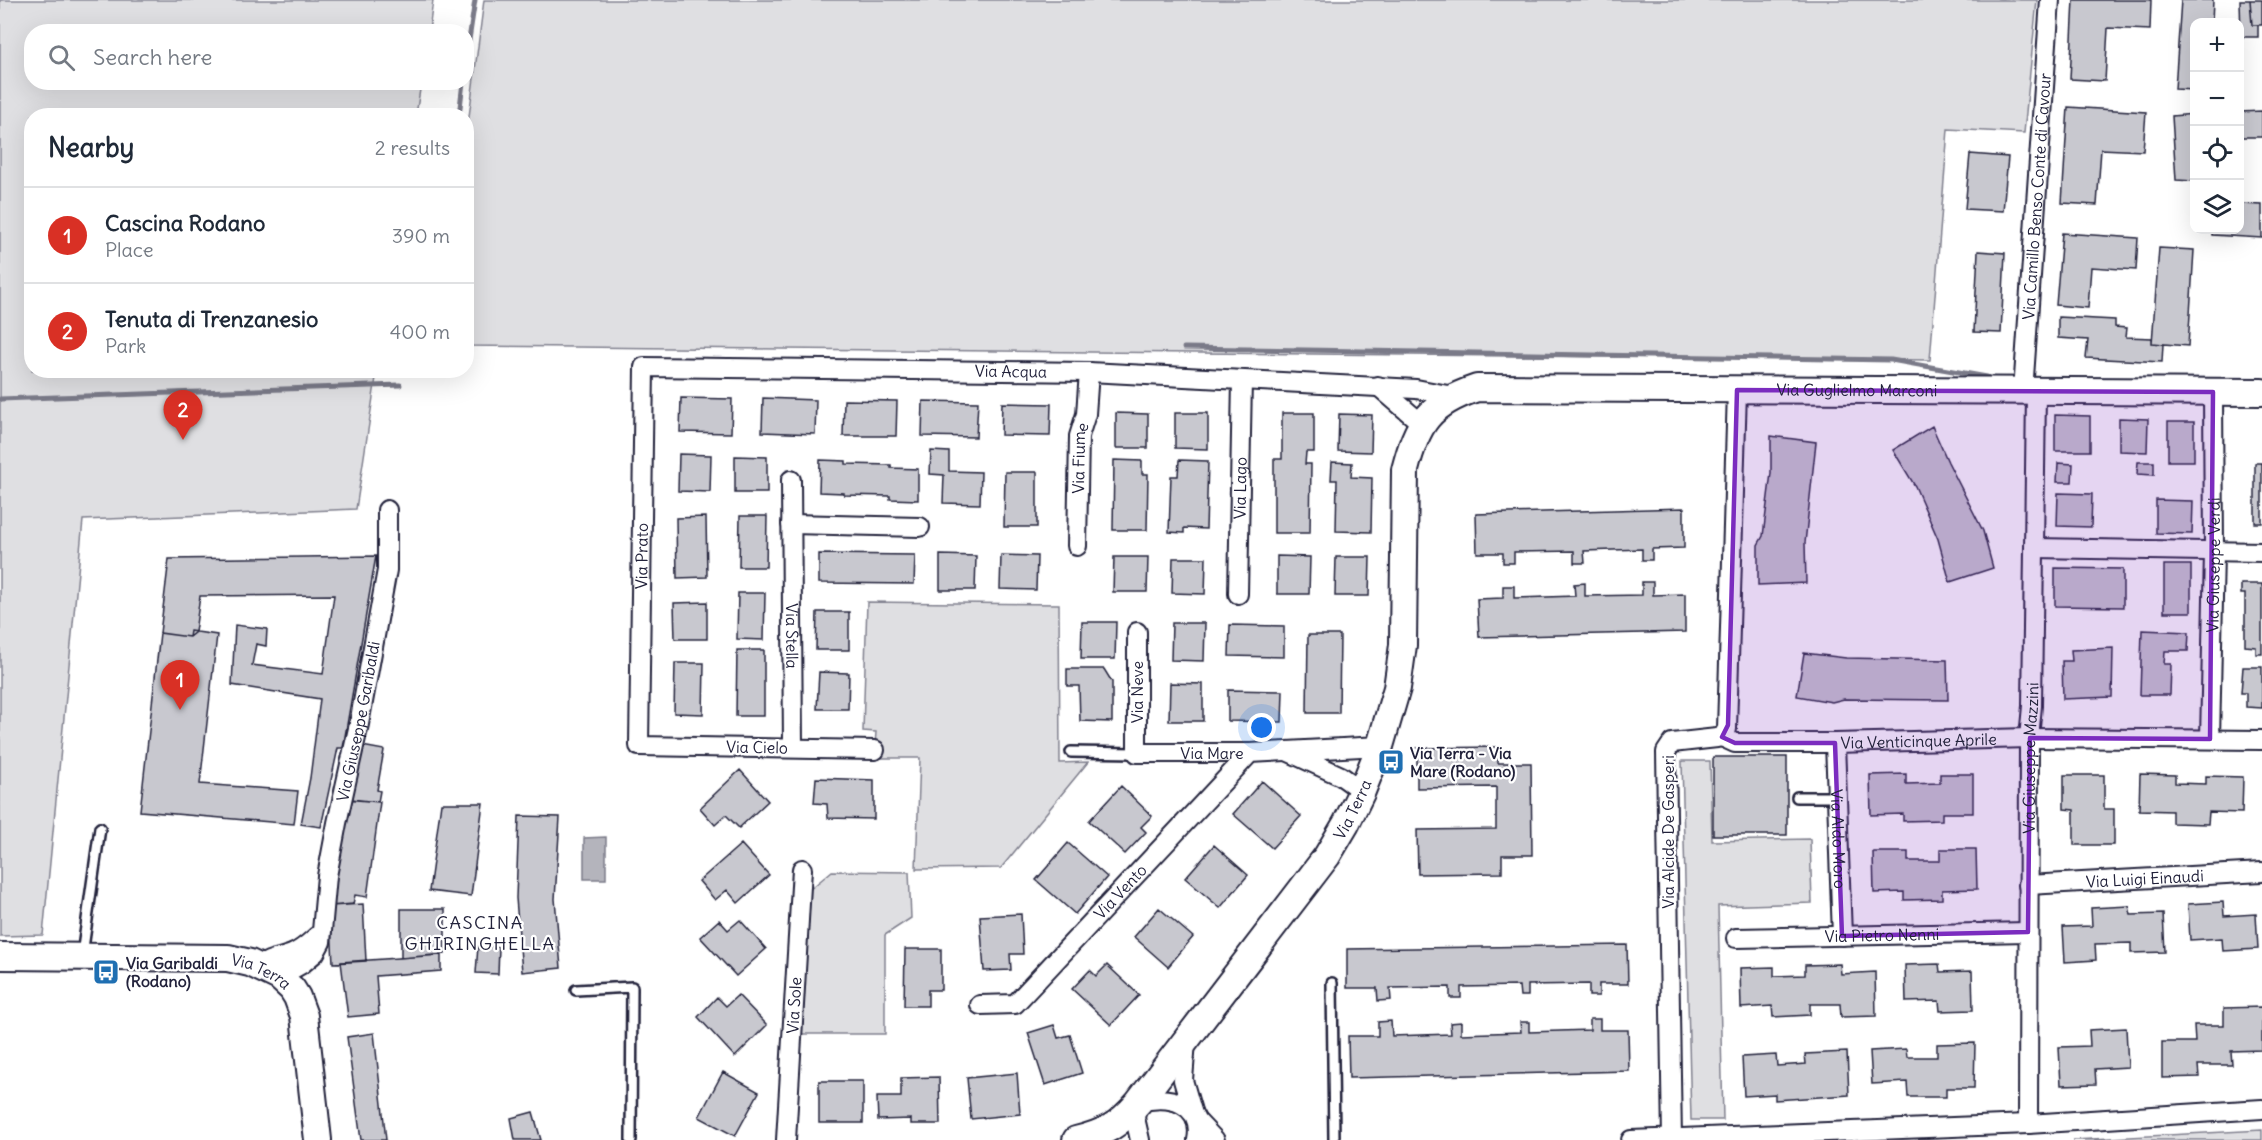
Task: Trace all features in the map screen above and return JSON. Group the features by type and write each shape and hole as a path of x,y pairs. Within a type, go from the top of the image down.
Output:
{"street":[{"name":"Via Camillo Benso Conte di Cavour","path":"2030,392 2050,0"},
{"name":"Via Acqua","path":"644,367 1089,372 1416,388 1453,396"},
{"name":"Via Prato","path":"639,746 644,367"},
{"name":"Via Fiume","path":"1077,546 1079,436 1086,414 1089,372"},
{"name":"Via Lago","path":"1238,594 1242,380"},
{"path":"1378,387 1422,424"},
{"name":"Via Guglielmo Marconi","path":"1453,396 1477,388 2262,392"},
{"path":"1722,737 1728,725 1737,390"},
{"name":"Via Giuseppe Mazzini","path":"2028,1124 2028,885 2035,548 2030,392"},
{"name":"Via Giuseppe Verdi","path":"2210,739 2214,552 2213,392"},
{"name":"Via Terra","path":"1076,1140 1100,1134 1117,1125 1138,1103 1327,856 1346,824 1380,746 1397,688 1403,645 1405,470 1411,444 1422,424 1437,407 1453,396"},
{"name":"Via Stella","path":"791,480 793,747"},
{"name":"Via Giuseppe Garibaldi","path":"269,972 302,964 315,953 321,942 331,855 359,724 387,570 387,510"},
{"path":"791,524 920,527"},
{"path":"2035,548 2262,552"},
{"name":"Via Neve","path":"1137,632 1137,753"},
{"name":"Via Venticinque Aprile","path":"1722,737 1735,743 2030,738 2262,740"},
{"name":"Via Alcide De Gasperi","path":"1672,1139 1666,752 1672,743 1722,737"},
{"name":"Via Aldo Moro","path":"1835,743 1842,936"},
{"name":"Via Cielo","path":"639,746 875,750"},
{"name":"Via Mare","path":"1137,753 1288,752 1380,746"},
{"name":"Via Mare","path":"1288,752 1341,776 1362,791"},
{"name":"Via Vento","path":"980,1005 1015,1004 1250,753"},
{"name":"Via Sole","path":"786,1140 802,869"},
{"name":"Via Luigi Einaudi","path":"2028,885 2262,872"},
{"name":"Via Pietro Nenni","path":"1736,938 2028,932"},
{"name":"Via Terra","path":"0,956 228,958 269,972 292,989 304,1016 318,1140"},
{"path":"1186,1041 1183,1080 1196,1125"},
{"path":"1140,1140 1136,1118 1138,1103 1159,1098 1180,1103 1196,1125 1215,1140"},
{"path":"1631,1140 1869,1135 2262,1109"}],"lane":[{"path":"1071,752 1137,753"},
{"path":"1797,797 1837,797"},
{"path":"82,958 100,828"},
{"path":"1332,983 1334,1140"},
{"path":"576,990 632,987 631,1140"}],"highlighted area":[{"path":"1737,390 2213,392 2210,739 2030,738 2028,932 1842,936 1835,743 1735,743 1722,737 1728,725"}],"shaded area":[{"path":"0,0 433,0 430,24 24,24 24,90 420,90 417,108 24,108 24,378 376,378 356,509 83,520 43,935 0,936"},
{"path":"484,0 2037,0 2024,133 1948,129 1930,360 474,346 474,108 470,108"},
{"path":"867,602 1059,604 1060,763 1088,762 1001,868 916,869 920,758 874,758 876,732 863,731"},
{"path":"1682,761 1710,761 1712,841 1810,839 1812,903 1718,906 1723,1120 1691,1120"},
{"path":"606,837 606,879 584,879 584,838"},
{"path":"832,871 909,872 911,918 885,935 885,1034 799,1034 808,891"},
{"path":"2262,1130 2262,1140 2073,1140"}],"building":[{"path":"2074,0 2151,0 2150,30 2108,28 2105,81 2070,79"},
{"path":"2181,0 2213,0 2212,18 2190,18 2190,90 2175,89"},
{"path":"2240,0 2250,0 2252,25 2258,25 2258,37 2244,37 2244,18 2240,18"},
{"path":"2250,0 2262,0 2262,25 2252,25"},
{"path":"2068,107 2146,112 2143,151 2101,149 2097,205 2062,203"},
{"path":"2262,111 2262,137 2244,137 2244,112"},
{"path":"2190,114 2190,181 2176,180 2172,116"},
{"path":"1970,154 2008,157 2003,211 1965,209"},
{"path":"2244,204 2262,205 2262,238 2212,235 2244,234"},
{"path":"2062,233 2138,238 2136,270 2091,267 2088,308 2056,305"},
{"path":"2159,248 2194,250 2188,346 2152,343"},
{"path":"1978,251 2005,253 2001,333 1974,332"},
{"path":"2058,317 2115,320 2115,327 2127,328 2126,337 2152,338 2152,343 2163,344 2162,362 2086,358 2088,340 2058,338"},
{"path":"681,398 732,399 731,433 680,432"},
{"path":"763,398 816,400 815,434 762,432"},
{"path":"844,400 897,401 896,436 843,436"},
{"path":"923,401 978,402 976,437 922,436"},
{"path":"1002,403 1051,404 1050,436 1001,435"},
{"path":"1116,413 1148,414 1148,448 1116,448"},
{"path":"1175,413 1208,413 1208,449 1175,448"},
{"path":"1282,413 1314,413 1314,452 1306,452 1305,464 1311,464 1310,533 1274,533 1274,459 1282,459"},
{"path":"1339,414 1372,415 1371,452 1338,451"},
{"path":"2055,415 2090,416 2090,451 2055,451"},
{"path":"2119,418 2148,419 2147,452 2119,451"},
{"path":"2168,422 2194,422 2194,461 2168,461"},
{"path":"1932,426 1983,531 1993,568 1950,582 1938,539 1915,486 1893,450"},
{"path":"1771,436 1816,442 1805,543 1806,583 1758,585 1758,545 1763,536 1771,473"},
{"path":"931,451 949,452 949,471 981,472 980,504 943,503 944,475 930,474"},
{"path":"679,454 711,455 710,492 678,491"},
{"path":"735,456 767,457 767,493 735,493"},
{"path":"820,460 918,469 918,500 819,492"},
{"path":"1114,460 1142,461 1142,474 1148,474 1147,530 1113,530"},
{"path":"1179,460 1208,461 1206,529 1184,528 1184,533 1169,532 1171,476 1178,476"},
{"path":"1332,462 1352,463 1351,477 1372,478 1371,532 1336,531 1337,480 1331,480"},
{"path":"2138,462 2154,462 2154,475 2137,474"},
{"path":"2058,463 2073,464 2072,482 2057,482"},
{"path":"2255,463 2262,463 2262,523 2255,523"},
{"path":"1005,472 1037,472 1037,527 1004,527"},
{"path":"2058,493 2092,494 2091,527 2057,526"},
{"path":"2156,500 2193,501 2192,534 2156,533"},
{"path":"1684,508 1684,548 1652,549 1652,560 1642,560 1642,549 1584,551 1585,563 1574,563 1574,551 1514,552 1514,563 1503,563 1503,553 1477,553 1476,514"},
{"path":"740,516 767,516 766,567 739,567"},
{"path":"706,517 707,577 677,578 676,518"},
{"path":"819,554 915,555 914,584 819,583"},
{"path":"940,555 976,556 975,590 940,590"},
{"path":"1001,555 1037,556 1036,590 1000,589"},
{"path":"376,556 343,748 338,748 321,827 301,824 310,778 320,699 232,685 235,625 267,629 266,646 256,644 252,665 323,674 334,595 200,596 195,632 189,637 160,633 169,559"},
{"path":"1277,556 1310,557 1309,594 1277,594"},
{"path":"1114,557 1148,557 1147,592 1113,592"},
{"path":"1336,557 1370,557 1369,596 1335,596"},
{"path":"1173,558 1206,558 1205,594 1172,593"},
{"path":"2164,565 2191,565 2191,612 2164,612"},
{"path":"2055,568 2123,569 2123,607 2055,606"},
{"path":"1642,582 1653,582 1653,595 1685,594 1685,632 1479,637 1477,599 1503,598 1503,586 1514,586 1514,598 1575,596 1574,584 1585,583 1585,596 1642,595"},
{"path":"2241,584 2262,584 2262,654 2256,654 2256,647 2245,646 2245,594 2241,594"},
{"path":"738,593 765,593 764,640 737,639"},
{"path":"707,602 707,639 675,639 674,603"},
{"path":"817,612 849,612 849,650 816,650"},
{"path":"1082,622 1116,622 1115,659 1081,659"},
{"path":"1172,623 1205,623 1204,661 1171,660"},
{"path":"1230,625 1284,626 1284,657 1229,656"},
{"path":"2142,630 2189,632 2188,651 2165,651 2164,664 2171,664 2170,695 2140,695"},
{"path":"190,631 217,635 200,784 298,791 294,824 140,811 160,633 189,637"},
{"path":"1308,635 1340,635 1339,713 1307,713"},
{"path":"2113,648 2112,697 2063,699 2062,661 2072,661 2071,650"},
{"path":"737,650 764,650 764,716 736,716"},
{"path":"1804,653 1846,658 1947,660 1948,700 1844,699 1832,702 1797,696"},
{"path":"675,663 704,663 703,714 674,713"},
{"path":"2243,667 2262,667 2262,708 2246,707 2246,693 2241,693"},
{"path":"1067,669 1104,669 1112,682 1112,722 1080,721 1079,686 1067,686"},
{"path":"819,672 849,673 848,709 817,709"},
{"path":"1170,683 1203,684 1203,721 1169,721"},
{"path":"1228,690 1283,691 1282,722 1228,721"},
{"path":"362,746 384,750 377,790 380,791 378,802 351,799"},
{"path":"1498,747 1498,763 1531,763 1532,855 1502,855 1502,873 1418,874 1417,830 1496,829 1496,787 1417,788 1417,748"},
{"path":"1713,757 1787,757 1787,835 1713,835"},
{"path":"740,770 768,801 739,828 726,815 715,825 700,808"},
{"path":"1906,774 1906,784 1940,783 1940,774 1973,774 1973,813 1942,813 1942,820 1903,821 1903,814 1871,815 1870,775"},
{"path":"2140,774 2175,775 2175,783 2206,784 2206,776 2243,777 2242,813 2209,812 2208,824 2172,823 2172,811 2139,810"},
{"path":"2064,775 2104,775 2104,809 2114,809 2114,845 2074,845 2074,810 2064,809"},
{"path":"816,778 874,780 874,819 828,818 827,804 814,803"},
{"path":"1262,781 1301,816 1272,848 1233,814"},
{"path":"1121,786 1152,816 1141,827 1146,832 1125,854 1089,821"},
{"path":"345,799 380,802 367,897 355,895 353,904 330,906"},
{"path":"441,803 483,803 471,896 429,891"},
{"path":"519,816 560,817 555,899 561,968 522,972 516,898"},
{"path":"1068,843 1107,877 1075,914 1036,880"},
{"path":"741,844 769,875 738,903 727,890 715,900 699,881"},
{"path":"1214,845 1248,875 1220,908 1185,878"},
{"path":"1940,849 1976,849 1977,889 1942,890 1942,899 1904,900 1904,892 1874,893 1873,852 1908,852 1908,861 1940,861"},
{"path":"2223,902 2224,916 2256,914 2258,949 2223,951 2222,938 2190,940 2188,904"},
{"path":"363,904 366,961 333,963 330,906"},
{"path":"2129,906 2131,915 2163,914 2165,952 2131,953 2131,943 2095,944 2096,960 2065,962 2063,927 2092,926 2091,908"},
{"path":"1159,908 1193,937 1168,967 1134,937"},
{"path":"401,909 445,909 445,954 401,958"},
{"path":"1021,914 1023,954 1010,954 1011,970 984,971 980,916"},
{"path":"719,920 728,930 740,920 766,949 736,976 700,937"},
{"path":"1627,945 1628,984 1599,984 1599,996 1589,996 1589,984 1528,985 1528,996 1520,996 1519,986 1461,987 1461,998 1450,998 1450,987 1390,988 1391,1000 1378,1001 1377,988 1347,988 1347,949"},
{"path":"478,946 499,947 498,974 476,973"},
{"path":"905,949 941,949 941,990 928,990 928,1006 904,1006"},
{"path":"441,955 441,971 376,976 379,1014 348,1017 341,962"},
{"path":"1840,964 1841,974 1875,972 1876,1016 1841,1017 1840,1004 1810,1004 1810,1015 1773,1017 1772,1006 1741,1008 1740,968 1774,967 1774,976 1805,975 1805,965"},
{"path":"1939,964 1940,972 1972,971 1973,1010 1940,1011 1939,1001 1906,1002 1905,965"},
{"path":"1107,965 1139,995 1111,1025 1072,989 1090,970 1096,976"},
{"path":"738,995 767,1025 735,1057 698,1017 717,997 726,1006"},
{"path":"2262,1007 2262,1050 2231,1051 2232,1065 2198,1065 2199,1077 2162,1078 2162,1042 2195,1042 2194,1025 2224,1025 2224,1008"},
{"path":"1590,1019 1600,1019 1600,1030 1628,1030 1629,1071 1349,1078 1348,1036 1378,1036 1378,1022 1391,1021 1392,1036 1451,1034 1450,1023 1461,1022 1461,1034 1521,1032 1520,1022 1529,1022 1529,1032 1590,1030"},
{"path":"1054,1025 1058,1038 1070,1035 1082,1073 1045,1085 1028,1033"},
{"path":"2126,1028 2128,1067 2095,1069 2096,1084 2061,1085 2059,1047 2090,1046 2089,1030"},
{"path":"374,1033 386,1140 361,1140 347,1037"},
{"path":"1975,1043 1974,1088 1946,1088 1946,1097 1908,1097 1907,1082 1872,1084 1870,1051 1906,1049 1907,1057 1937,1057 1937,1044"},
{"path":"1847,1052 1849,1095 1775,1100 1775,1094 1744,1096 1742,1057 1776,1055 1777,1066 1806,1064 1805,1054"},
{"path":"723,1072 759,1092 735,1136 699,1117"},
{"path":"1017,1073 1020,1114 971,1119 967,1078"},
{"path":"939,1077 940,1124 911,1124 911,1119 878,1120 877,1097 901,1097 901,1078"},
{"path":"819,1081 863,1081 863,1123 819,1123"},
{"path":"533,1112 541,1140 515,1140 511,1118"}],"waterway":[{"path":"471,24 475,0"},
{"path":"460,108 462,90"},
{"path":"1184,348 1891,360 1987,377"},
{"path":"0,399 400,385"}],"place":[{"name":"Tenuta di Trenzanesio","path":"183,440"},
{"name":"Cascina Rodano","path":"180,710"},
{"name":"Via Terra - Via Mare (Rodano)","path":"1391,762"},
{"name":"Via Garibaldi (Rodano)","path":"106,972"}],"district":[{"name":"CASCINA GHIRINGHELLA","path":"480,933"}]}
